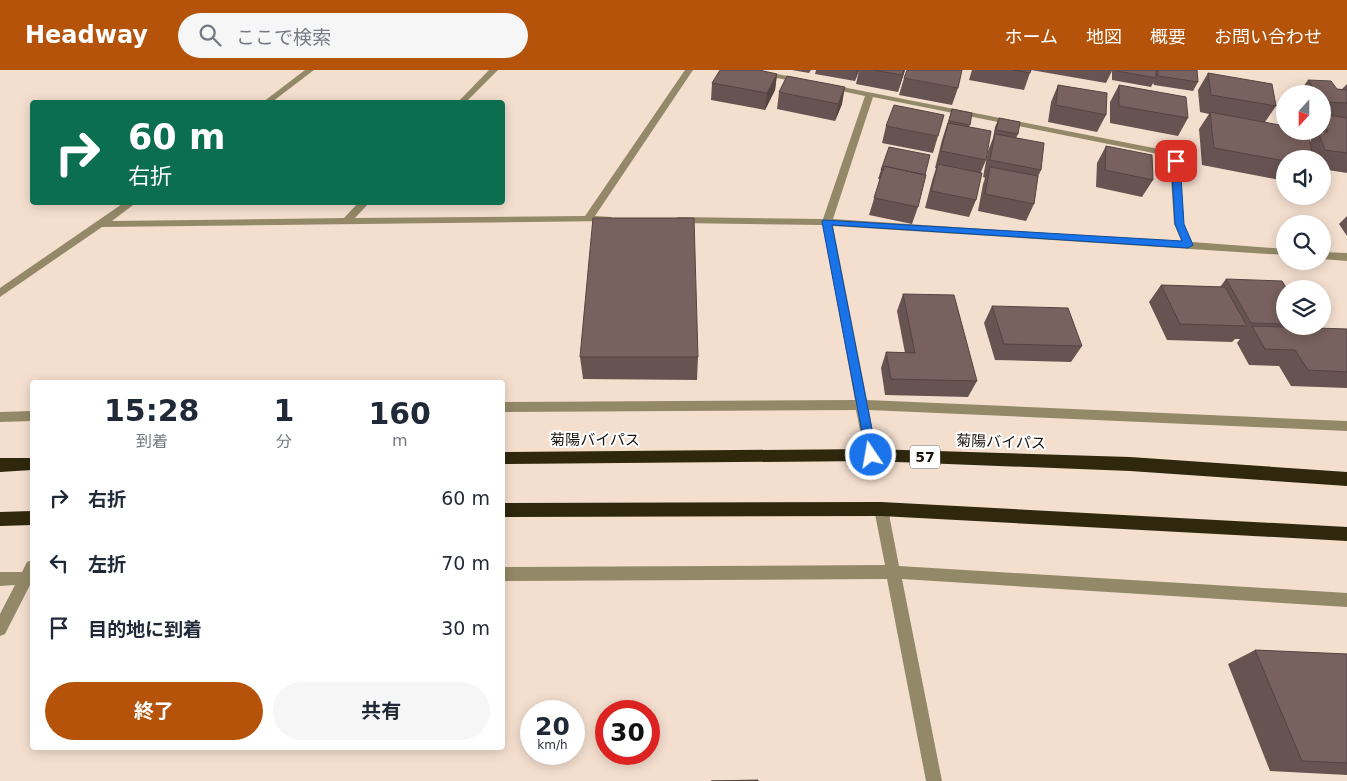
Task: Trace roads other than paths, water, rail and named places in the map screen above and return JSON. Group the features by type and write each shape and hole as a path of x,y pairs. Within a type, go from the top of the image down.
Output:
{"highway":[{"name":"菊陽バイパス","path":"505,458 871,455 1130,464 1347,479"},
{"path":"0,465 30,464"},
{"path":"505,510 881,509 1347,534"},
{"path":"0,519 30,518"}],"street":[{"path":"270,100 310,70"},
{"path":"464,100 494,70"},
{"path":"588,219 689,70"},
{"path":"744,70 812,83"},
{"path":"822,85 1161,152 1176,161 1179,224 1188,245"},
{"path":"870,94 827,222 860,405 871,455"},
{"path":"0,293 128,205"},
{"path":"348,220 362,205"},
{"path":"103,224 348,220 618,220"},
{"path":"668,220 827,222 1276,251"},
{"path":"1331,256 1347,257"},
{"path":"505,407 860,405 1347,426"},
{"path":"0,417 30,416"},
{"path":"881,509 934,781"},
{"path":"505,574 893,572 1347,600"},
{"path":"0,579 30,574"},
{"path":"0,629 30,574"}]}
